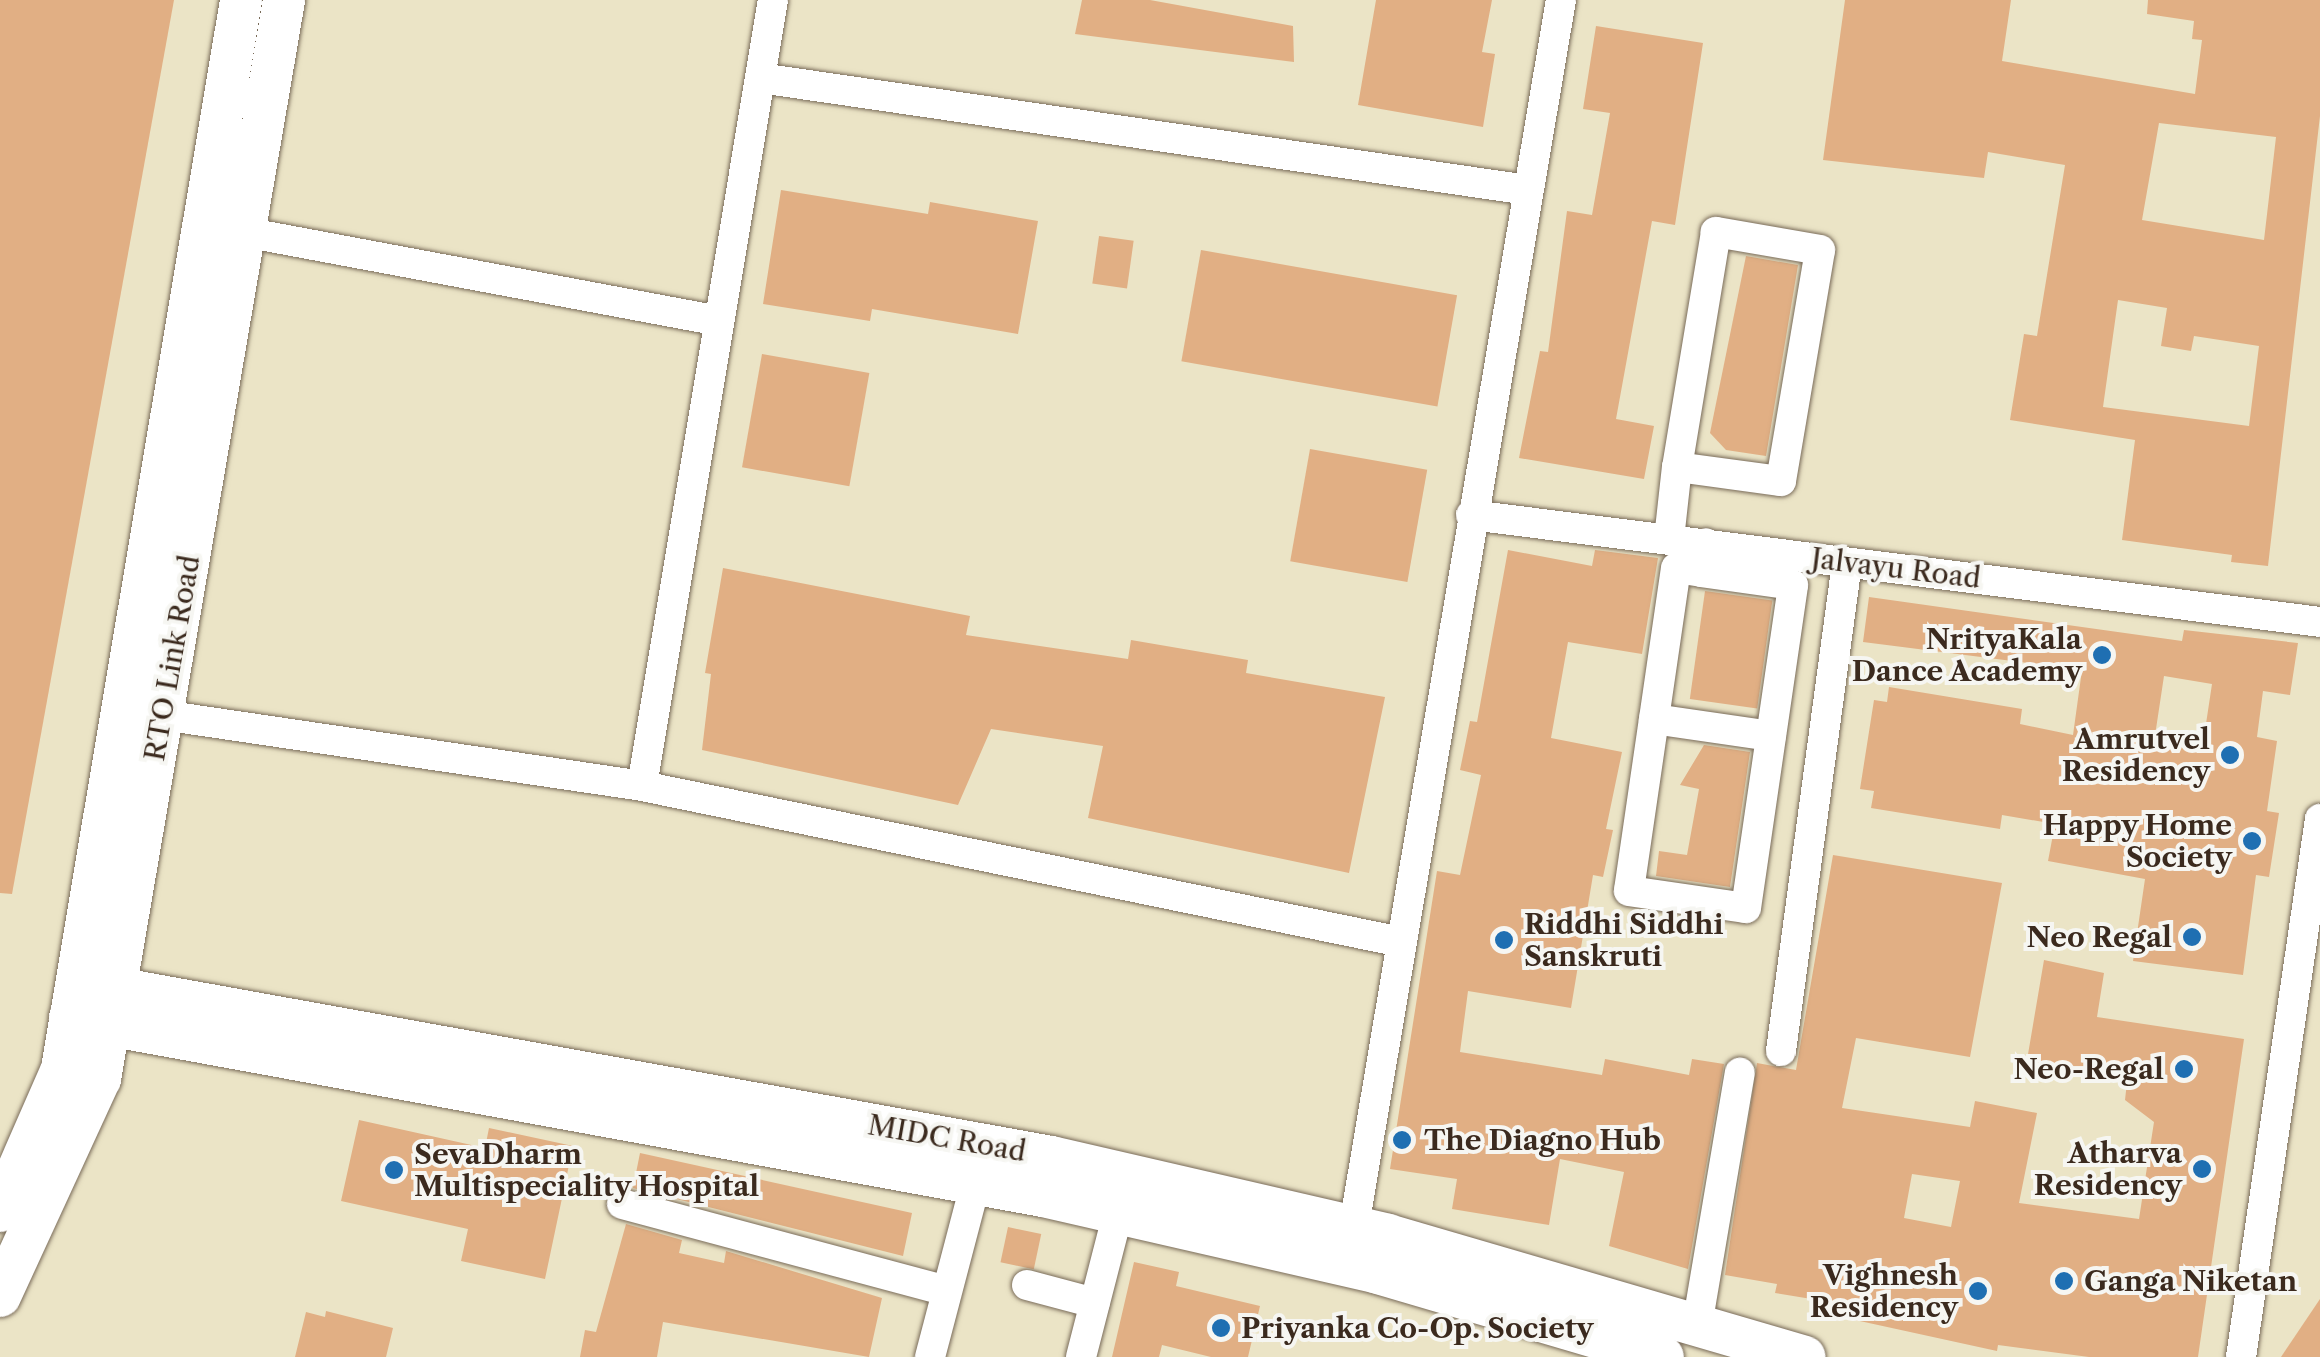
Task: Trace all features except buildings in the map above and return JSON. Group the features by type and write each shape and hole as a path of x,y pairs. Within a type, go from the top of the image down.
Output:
{"main road":[{"name":"RTO Link Road","path":"0,1296 87,1116 93,1003 241,0"},
{"name":"RTO Link Road","path":"0,1211 93,1003 162,715 284,0"},
{"name":"MIDC Road","path":"93,1003 980,1164 1697,1326 1804,1357"},
{"name":"MIDC Road","path":"980,1164 1118,1213 1350,1247 1663,1357"}],"street":[{"path":"642,786 773,0"},
{"path":"1350,1247 1561,0"},
{"path":"760,78 1528,190"},
{"path":"244,232 719,321"},
{"path":"1669,539 1677,467 1716,232 1820,250 1781,481 1677,467"},
{"name":"Jalvayu Road","path":"1471,515 1669,539 1704,558 1847,562 2320,622"},
{"path":"1704,558 1793,585 1746,908 1629,891 1676,568 1704,558"},
{"path":"1780,1050 1847,562"},
{"path":"162,715 642,786 1402,942"},
{"path":"1654,719 1771,736"},
{"path":"2241,1357 2320,819"},
{"path":"1697,1326 1740,1073"},
{"path":"930,1357 980,1164"},
{"path":"622,1204 948,1291"},
{"path":"1081,1357 1118,1213"},
{"path":"1026,1285 1095,1303"}],"place":[{"name":"NrityaKala Dance Academy","path":"2102,655"},
{"name":"Amrutvel Residency","path":"2230,755"},
{"name":"Happy Home Society","path":"2252,841"},
{"name":"Neo Regal","path":"2192,937"},
{"name":"Riddhi Siddhi Sanskruti","path":"1504,940"},
{"name":"Neo-Regal","path":"2184,1069"},
{"name":"The Diagno Hub","path":"1402,1140"},
{"name":"Atharva Residency","path":"2202,1169"},
{"name":"SevaDharm Multispeciality Hospital","path":"394,1170"},
{"name":"Ganga Niketan","path":"2064,1281"},
{"name":"Vighnesh Residency","path":"1978,1291"},
{"name":"Priyanka Co-Op. Society","path":"1221,1328"}]}
